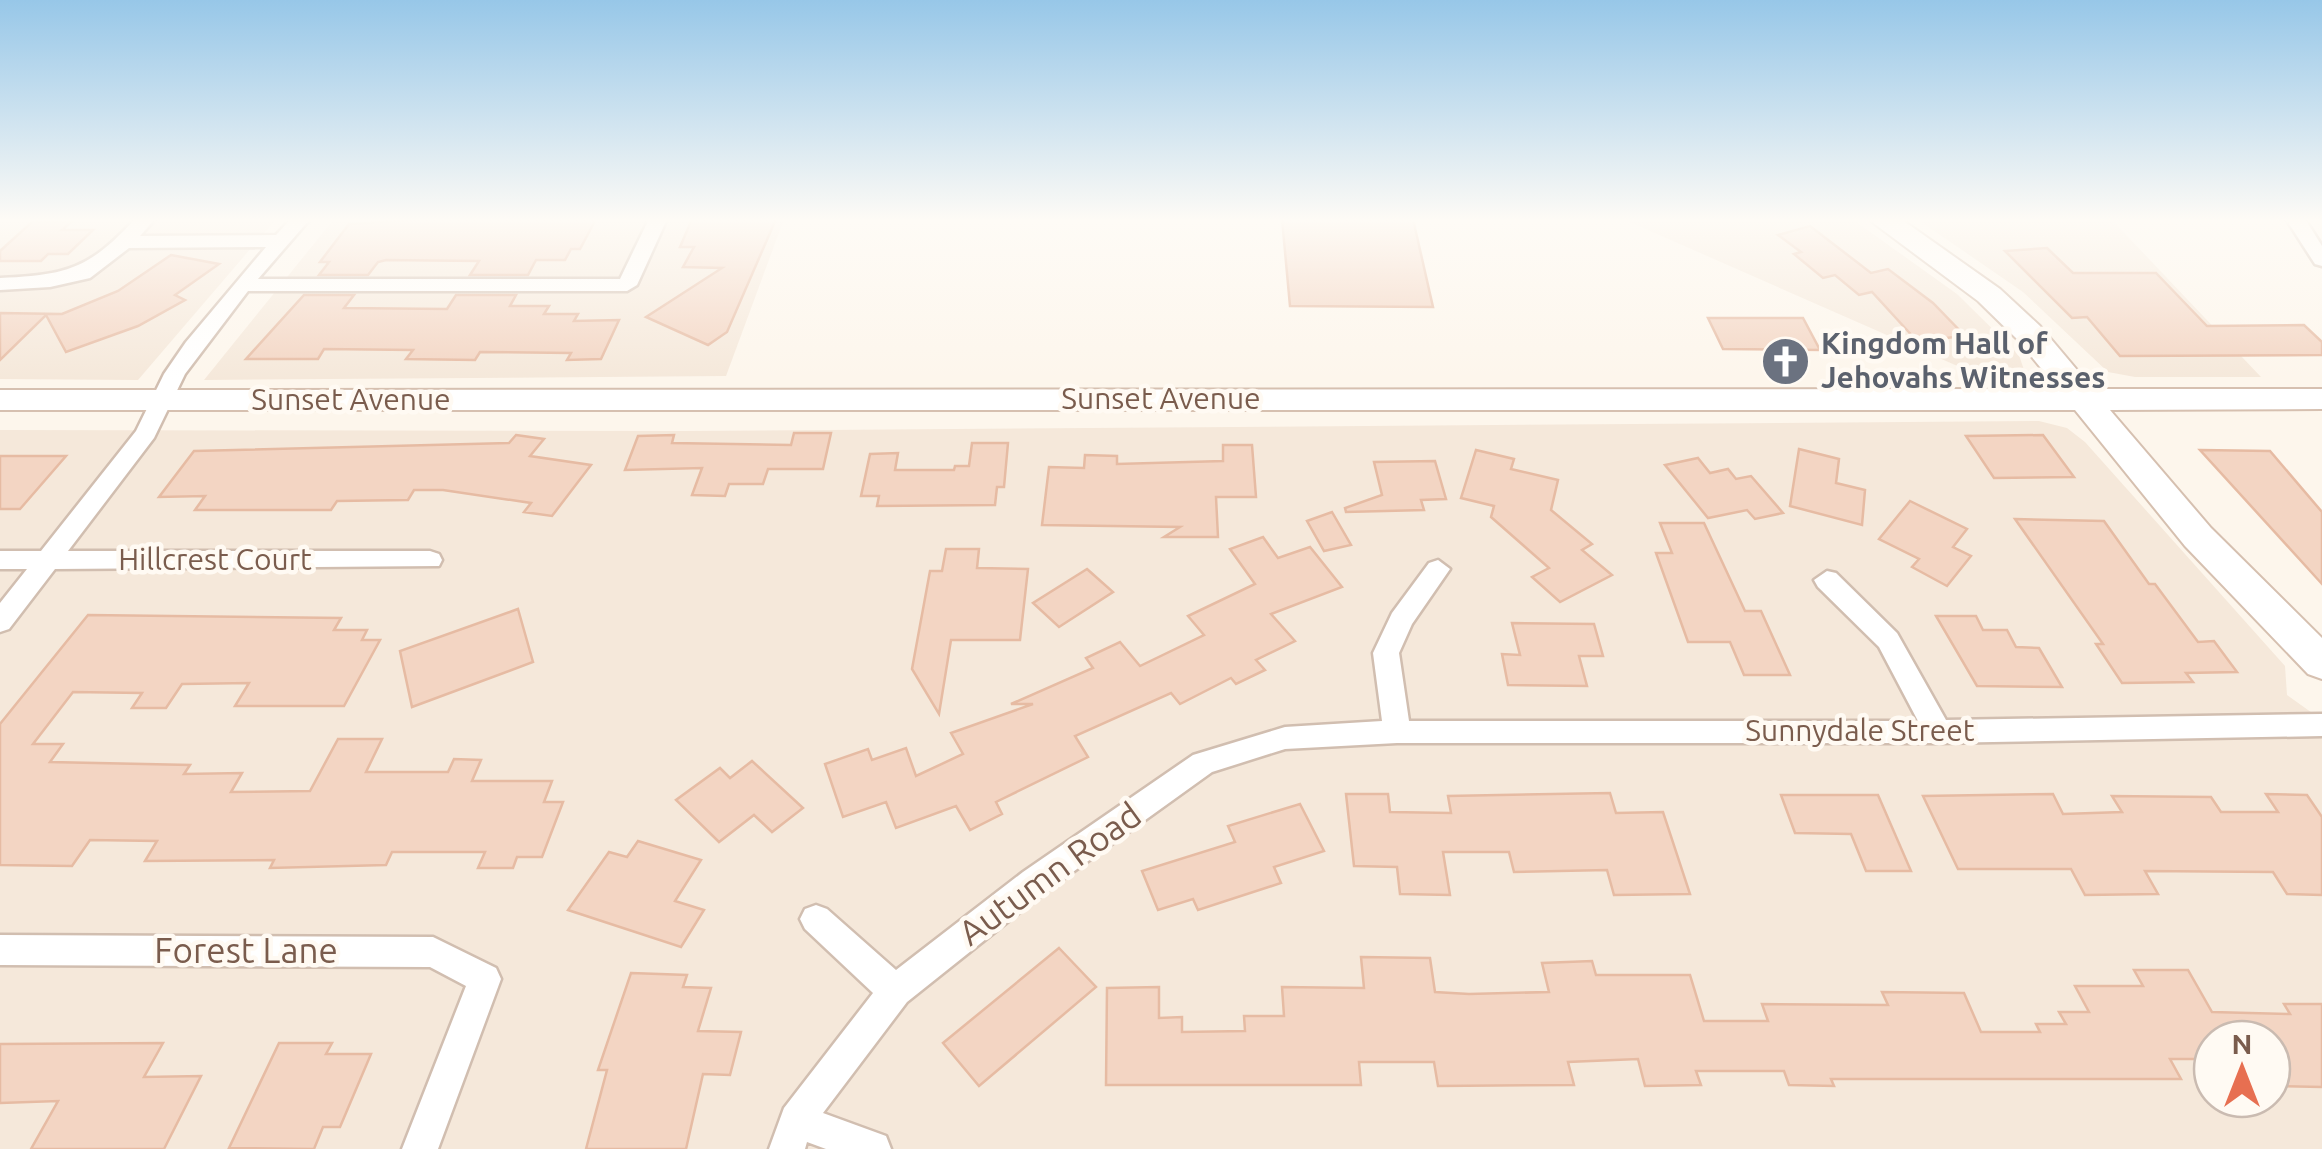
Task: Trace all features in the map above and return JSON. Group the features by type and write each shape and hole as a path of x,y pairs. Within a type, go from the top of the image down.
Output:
{"main road":[{"path":"1958,273 1989,294 2039,344 2198,537 2322,663"},
{"name":"Sunset Avenue","path":"0,400 2322,398"}],"street":[{"path":"0,284 82,278 88,273"},
{"path":"0,622 146,433 158,400 255,273"},
{"path":"244,285 626,286 632,273"},
{"name":"Hillcrest Court","path":"0,560 430,560"},
{"path":"1397,732 1386,653 1402,620 1438,569"},
{"path":"1828,580 1888,640 1938,732"},
{"name":"Sunnydale Street","path":"1397,732 1938,732 2322,725"},
{"name":"Autumn Road","path":"791,1134 895,990 1034,882 1204,763 1285,738 1397,732"},
{"path":"816,920 895,990"},
{"name":"Forest Lane","path":"0,950 433,952 484,980 420,1149"},
{"path":"791,1134 873,1149"}],"shaded area":[{"path":"0,273 230,273 138,380 0,379"},
{"path":"291,273 764,273 726,376 204,380"},
{"path":"1745,273 1927,273 1957,294 2019,355 2024,370 2012,376 1967,377 1962,368"},
{"path":"1995,273 2162,273 2261,377 2135,377 2108,372 2023,292"},
{"path":"2039,421 2067,428 2085,442 2285,666 2287,695 2322,720 2322,1149 0,1149 0,430 682,431"}],"building":[{"path":"145,273 207,273 175,295 185,300 138,326 66,352 46,315 0,360 0,313 62,314 118,291"},
{"path":"321,273 370,273 368,275 319,275"},
{"path":"472,273 529,273 528,275"},
{"path":"715,273 753,273 727,332 708,345 646,317"},
{"path":"1287,273 1425,273 1433,307 1290,306"},
{"path":"1816,273 1893,273 1933,303 1965,336 1917,341 1872,292 1859,295 1835,275 1823,278"},
{"path":"2027,273 2156,273 2207,326 2304,325 2322,342 2322,355 2120,356 2087,317 2072,318"},
{"path":"304,295 354,295 344,308 447,309 456,295 516,295 510,306 549,306 544,314 578,314 574,321 619,320 601,359 567,360 571,353 480,352 475,360 406,359 413,350 324,349 318,359 246,359"},
{"path":"1708,318 1803,318 1820,350 1723,349"},
{"path":"794,433 831,433 823,469 768,469 763,484 729,484 725,496 692,495 702,468 625,470 638,436 674,435 672,443 791,445"},
{"path":"516,435 544,439 530,456 591,465 552,516 524,512 531,503 443,490 414,490 408,500 337,501 331,510 195,510 205,496 159,497 194,451 509,443"},
{"path":"2043,435 2074,477 1994,478 1966,436"},
{"path":"972,443 1008,443 1004,487 997,487 995,505 877,506 879,496 861,496 870,454 898,453 895,470 954,470 955,466 969,466"},
{"path":"1223,445 1252,445 1256,497 1216,497 1218,537 1164,537 1180,527 1042,525 1049,467 1084,468 1085,455 1117,456 1117,464 1223,461"},
{"path":"1799,449 1839,459 1836,483 1865,490 1862,525 1790,506"},
{"path":"1476,450 1514,459 1511,469 1558,480 1551,510 1592,544 1582,550 1612,575 1560,602 1532,577 1549,568 1491,517 1494,506 1461,498"},
{"path":"2200,450 2270,451 2322,512 2322,584"},
{"path":"0,456 66,456 20,509 0,509"},
{"path":"1698,458 1710,473 1728,469 1736,479 1751,476 1783,513 1755,519 1747,510 1708,518 1665,465"},
{"path":"1435,461 1446,499 1421,500 1424,510 1346,512 1345,508 1382,495 1374,462"},
{"path":"1910,501 1967,529 1953,547 1971,556 1947,586 1912,567 1919,559 1879,539"},
{"path":"1332,512 1351,545 1324,551 1307,521"},
{"path":"2015,519 2104,521 2149,584 2155,584 2198,642 2214,641 2237,672 2186,673 2193,682 2122,683 2096,644 2103,644"},
{"path":"1660,523 1704,523 1745,611 1761,611 1790,675 1744,675 1730,642 1688,642 1656,553 1672,553"},
{"path":"1263,537 1278,558 1310,547 1342,587 1271,614 1295,641 1256,660 1265,670 1236,684 1231,678 1180,704 1171,693 1075,736 1088,757 996,802 1002,814 970,830 956,806 896,828 886,802 843,817 825,764 868,749 872,760 906,748 916,776 963,754 951,733 1033,704 1011,704 1093,668 1086,658 1120,642 1140,666 1204,635 1188,616 1255,584 1230,549"},
{"path":"946,549 979,549 977,568 1028,569 1020,640 951,640 939,714 912,669 930,571 942,571"},
{"path":"1087,569 1113,592 1059,627 1033,603"},
{"path":"518,609 533,662 412,707 400,651"},
{"path":"88,615 341,618 334,630 367,630 362,640 380,640 344,706 235,706 249,683 182,684 166,708 132,708 142,693 73,692 33,744 63,744 50,762 190,765 184,774 242,773 231,792 310,791 338,739 382,739 366,772 448,772 454,759 481,760 472,781 552,781 544,802 563,802 542,857 517,857 513,868 478,868 485,852 392,852 386,865 270,868 274,860 145,861 157,841 90,840 72,866 0,865 0,724"},
{"path":"1936,616 1976,616 1983,630 2007,630 2016,647 2039,648 2062,687 1977,686"},
{"path":"1512,623 1594,624 1603,656 1579,656 1587,686 1508,685 1502,654 1520,655"},
{"path":"752,761 803,808 772,832 754,815 719,842 676,800 720,768 730,778"},
{"path":"1610,793 1616,813 1663,812 1690,894 1614,895 1607,870 1514,872 1509,852 1443,852 1450,895 1400,894 1397,867 1354,866 1346,794 1388,794 1390,812 1451,813 1448,796"},
{"path":"2053,794 2063,814 2122,812 2112,796 2211,797 2221,812 2278,812 2266,794 2307,795 2322,817 2322,895 2287,894 2273,872 2145,871 2158,894 2085,895 2071,869 1958,869 1923,796"},
{"path":"1781,795 1878,795 1911,871 1866,871 1851,834 1795,833"},
{"path":"1300,804 1324,851 1274,867 1281,883 1198,910 1193,899 1158,910 1142,871 1235,842 1228,826"},
{"path":"638,841 701,860 675,901 704,910 681,947 568,910 609,852 627,857"},
{"path":"1059,948 1096,987 979,1086 943,1043"},
{"path":"1361,957 1430,958 1435,992 1469,994 1549,992 1542,963 1592,961 1596,975 1690,975 1704,1021 1768,1021 1762,1004 1888,1005 1882,992 1964,993 1981,1032 2040,1032 2036,1024 2066,1024 2059,1012 2089,1012 2075,986 2143,986 2134,970 2188,970 2212,1012 2290,1014 2284,1004 2322,1004 2322,1087 2292,1086 2292,1019 2192,1019 2192,1059 2170,1059 2181,1079 1831,1079 1834,1086 1789,1085 1784,1071 1696,1071 1701,1085 1645,1086 1638,1059 1568,1062 1574,1085 1438,1086 1434,1062 1359,1062 1361,1085 1106,1085 1107,988 1159,987 1159,1018 1182,1017 1182,1032 1245,1031 1244,1016 1284,1016 1282,987 1364,988"},
{"path":"631,973 687,975 683,987 711,988 698,1031 741,1032 730,1075 703,1074 686,1149 586,1149 607,1070 598,1070"},
{"path":"163,1043 144,1077 201,1076 164,1149 31,1149 58,1101 0,1103 0,1044"},
{"path":"279,1043 332,1043 326,1054 371,1054 340,1127 323,1127 314,1149 229,1148"}],"place":[{"name":"Kingdom Hall of Jehovahs Witnesses","path":"1786,361"}]}
